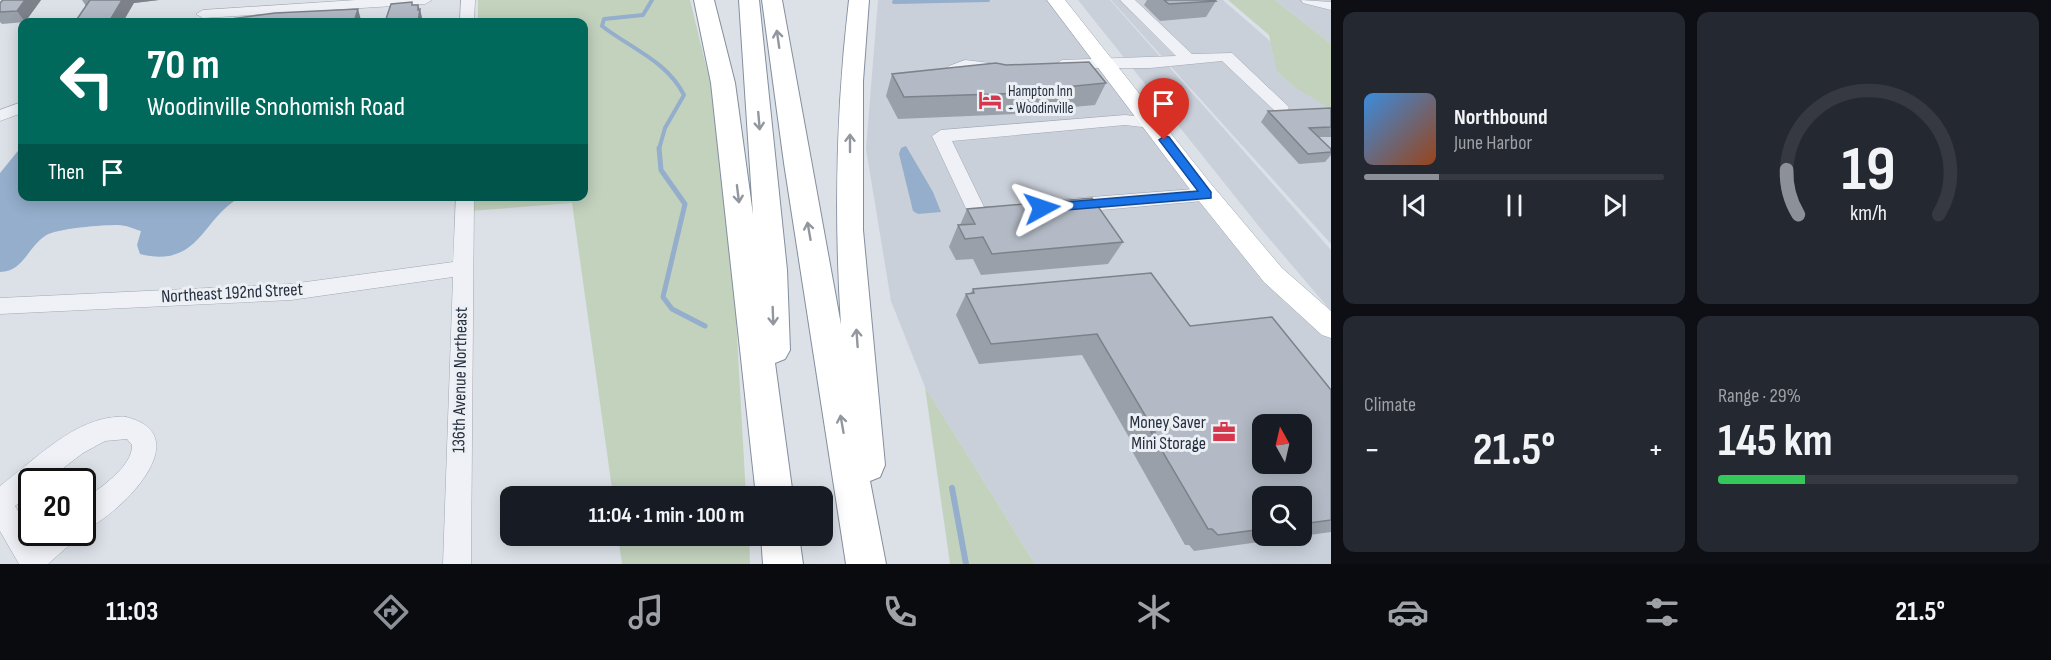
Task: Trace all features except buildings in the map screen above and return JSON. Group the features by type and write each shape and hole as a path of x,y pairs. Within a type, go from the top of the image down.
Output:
{"highway":[{"path":"704,0 723,83 776,486"},
{"path":"749,0 772,270 777,486"},
{"path":"772,0 797,163 866,564"},
{"path":"859,0 851,81 849,230 874,564"}],"main road":[{"path":"1056,0 1207,195 1273,275 1331,327"}],"street":[{"path":"203,14 425,0"},
{"path":"467,18 468,0"},
{"path":"1127,0 1189,60"},
{"path":"1308,0 1331,6"},
{"path":"1042,67 1226,56 1281,107"},
{"path":"928,74 1002,70"},
{"path":"0,116 18,109"},
{"path":"1023,210 978,214 941,136 1125,120 1152,123"},
{"path":"1046,208 1207,195"},
{"name":"136th Avenue Northeast","path":"457,564 465,201"},
{"name":"Northeast 192nd Street","path":"0,306 291,292 463,268"},
{"path":"46,468 80,442 98,432 128,428 138,433 143,440 145,452 136,469 122,486 96,507"},
{"path":"18,489 0,503 33,561 49,546"}],"shaded area":[{"path":"878,0 1056,0 1331,327 1331,564 1035,564 925,387 891,301 866,149"},
{"path":"1078,0 1110,0 1331,250 1331,311 1261,229"},
{"path":"1111,0 1223,0 1331,94 1331,244"},
{"path":"1275,0 1331,0 1331,44"}],"green space":[{"path":"478,0 690,0 718,115 729,194 745,486 612,486 572,203 471,211 472,201 588,201 588,18 478,18"},
{"path":"1228,0 1275,0 1331,44 1331,109 1296,88 1277,71 1269,35"},
{"path":"925,387 1035,564 950,564"},
{"path":"619,546 749,546 750,564 622,564"}],"water":[{"path":"906,146 933,192 941,212 918,214 913,211 899,154 901,148"},
{"path":"18,151 18,201 235,201 217,216 188,248 176,254 160,257 140,254 137,245 141,231 127,226 80,228 45,236 20,264 8,271 0,272 0,173"}],"waterway":[{"path":"652,0 643,15 604,19 602,26 658,64 677,83 684,95 665,128 659,149"},
{"path":"894,2 988,0"},
{"path":"659,149 661,170 685,204 663,297 672,309 705,326"},
{"path":"952,488 966,564"}],"place":[{"name":"Hampton Inn - Woodinville","path":"990,100"},
{"name":"Money Saver Mini Storage","path":"1224,432"}],"route":[{"path":"1042,208 1171,196 1207,195 1164,140"}]}
